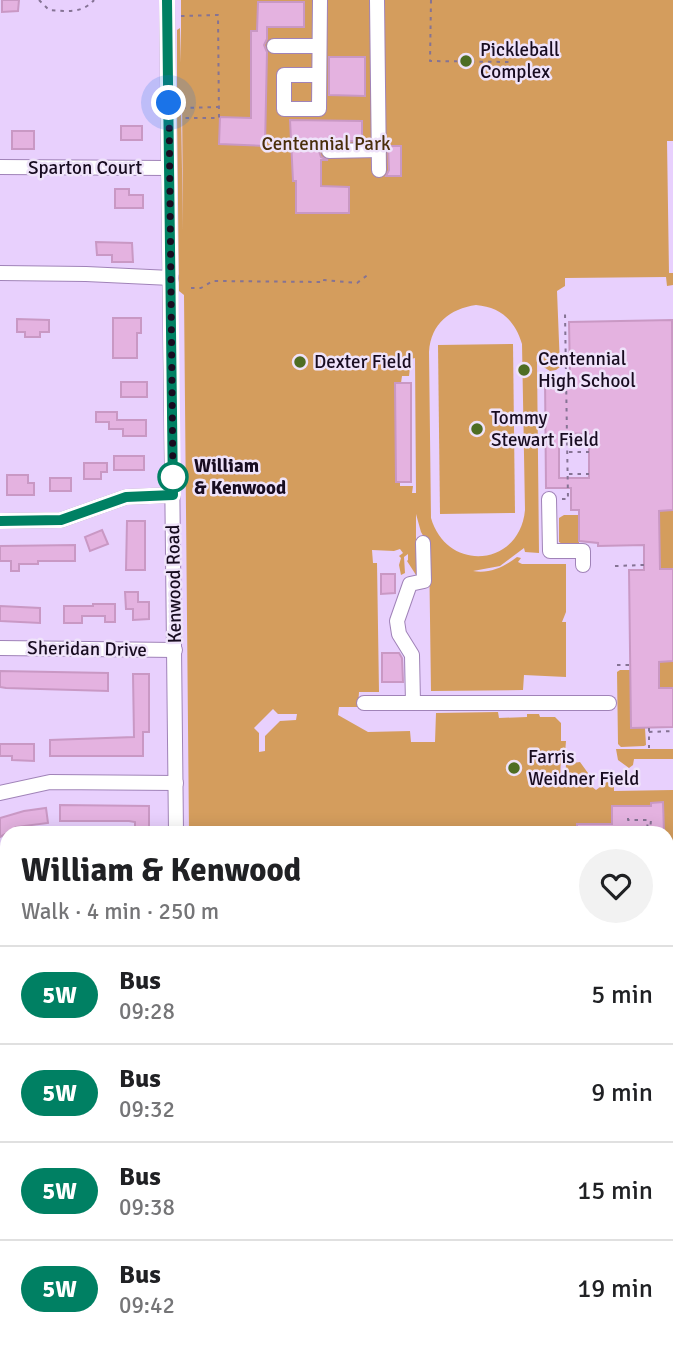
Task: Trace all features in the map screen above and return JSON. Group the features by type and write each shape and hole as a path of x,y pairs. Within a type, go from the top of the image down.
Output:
{"street":[{"name":"Kenwood Road","path":"167,0 176,826"},
{"path":"319,75 320,0"},
{"path":"377,0 379,170"},
{"path":"274,46 319,46"},
{"path":"329,151 379,150"},
{"name":"Sparton Court","path":"0,167 169,168"},
{"path":"0,273 171,278"},
{"path":"0,521 61,520 126,497 173,495"},
{"path":"549,499 550,551 583,551 583,565"},
{"path":"413,704 412,655 399,634 397,621 410,584 424,581 423,543"},
{"name":"Sheridan Drive","path":"0,648 175,650"},
{"path":"364,703 609,703"},
{"path":"0,793 50,782 176,783"}],"path":[{"path":"39,0 45,9 79,11 94,0"},
{"path":"431,0 430,61 509,62"},
{"path":"181,16 218,15 219,107 219,118 182,118"},
{"path":"182,108 219,107"},
{"path":"191,288 201,288 213,281 324,280 357,283 369,274"},
{"path":"549,499 568,499 565,313"},
{"path":"567,452 589,452"},
{"path":"567,474 589,474"},
{"path":"615,566 644,565"},
{"path":"617,666 630,666"},
{"path":"649,748 649,730 673,731"},
{"path":"628,818 647,820 648,826"},
{"path":"650,826 651,819"}],"green space":[{"name":"Centennial Park","path":"181,0 673,0 673,141 667,141 669,273 673,273 673,285 667,286 666,277 565,278 565,286 557,291 560,367 550,371 542,366 542,360 537,361 539,553 525,552 524,548 500,566 473,571 496,569 517,557 521,558 518,562 522,564 566,564 566,612 562,622 566,622 566,677 524,675 523,690 431,691 429,546 421,532 416,514 416,575 407,561 408,554 404,557 405,573 401,575 399,556 403,553 400,549 372,550 373,563 377,563 379,692 359,692 358,707 339,707 338,715 368,732 410,731 411,742 435,742 436,713 498,712 499,718 527,717 527,714 555,717 561,723 561,741 566,741 565,753 561,754 560,785 565,785 566,764 580,762 593,780 591,786 596,790 607,782 614,785 614,791 673,790 673,826 664,826 662,802 651,803 651,818 642,824 612,826 189,826 184,295 179,291 177,112 181,108 183,231 182,96 177,92 177,30 180,28 181,63","holes":["476,305 485,306 505,316 515,328 522,344 525,510 520,529 510,543 497,552 482,556 466,555 452,548 439,536 431,518 431,342 438,325 450,314","415,358 416,493 412,493 413,486 400,486 400,482 396,482 395,384 401,383 402,376 409,376 411,359","273,709 278,714 297,714 296,720 280,721 265,736 265,751 259,752 259,733 254,728"]},
{"name":"Tommy Stewart Field","path":"513,344 515,513 440,514 438,345"},
{"path":"673,510 673,569 660,569 659,511"},
{"path":"564,515 579,515 579,545 564,545 559,542 559,518"},
{"path":"673,661 673,688 659,688 659,662"},
{"path":"630,670 631,727 645,728 644,746 621,747 618,744 617,672"},
{"path":"616,749 673,749 673,759 634,759 629,768 618,760"}],"building":[{"path":"2,0 19,0 18,11 2,12"},
{"path":"258,2 304,2 304,27 267,27 264,45 267,52 265,146 219,144 220,117 251,118 251,31 257,31"},
{"path":"329,57 365,57 365,96 329,95"},
{"path":"290,120 362,121 362,141 328,141 323,143 319,151 321,157 328,160 321,160 321,186 349,187 349,213 296,213"},
{"path":"121,126 142,126 142,140 121,140"},
{"path":"12,131 34,131 34,149 12,149"},
{"path":"388,146 401,146 401,176 386,176 389,170"},
{"path":"115,189 129,189 129,195 143,195 143,208 115,208"},
{"path":"96,242 132,243 133,262 112,262 112,255 97,255"},
{"path":"113,318 141,318 141,333 137,333 137,358 113,358"},
{"path":"17,319 49,320 49,332 40,332 40,337 25,337 25,332 17,332"},
{"path":"672,320 673,510 659,511 660,569 673,569 673,661 659,662 659,688 673,688 673,727 631,728 629,570 644,570 644,545 598,546 598,543 579,541 579,510 571,510 571,488 546,488 545,377 570,377 569,322","holes":["559,433 589,434 589,478 559,478"]},
{"path":"121,382 147,382 147,397 121,397"},
{"path":"395,383 411,383 411,482 396,482"},
{"path":"96,412 117,412 117,420 146,420 146,436 123,436 123,429 109,429 109,422 96,422"},
{"path":"114,456 144,456 144,470 114,470"},
{"path":"84,463 107,463 107,472 101,472 101,479 84,479"},
{"path":"7,475 28,475 28,483 34,483 34,495 7,495"},
{"path":"50,478 71,478 71,491 50,491"},
{"path":"127,521 145,521 145,570 126,570"},
{"path":"102,530 108,544 90,551 85,537"},
{"path":"75,545 75,561 38,561 38,564 19,564 19,571 11,571 11,561 0,561 0,546"},
{"path":"381,574 395,574 395,593 381,594"},
{"path":"125,592 138,592 138,602 149,602 149,619 133,620 133,609 126,609"},
{"path":"115,604 115,622 105,622 105,616 82,616 82,623 64,623 64,606"},
{"path":"0,606 40,608 40,623 0,621"},
{"path":"382,653 399,653 402,658 403,682 382,682"},
{"path":"0,671 108,673 108,691 0,687"},
{"path":"133,674 149,674 149,732 143,732 143,756 50,756 50,740 134,737"},
{"path":"0,744 34,744 34,761 12,760 12,756 0,756"},
{"path":"663,802 664,826 577,826 612,824 612,806 651,806 651,803"},
{"path":"60,805 149,806 149,826 135,826 135,822 129,821 60,821"},
{"path":"46,808 48,823 0,826 0,818"}],"bus line":[{"name":"5W","path":"0,521 61,520 126,497 173,495 167,0"}],"place":[{"name":"Pickleball Complex","path":"466,61"},
{"name":"Dexter Field","path":"300,362"},
{"name":"Centennial High School","path":"524,370"},
{"name":"Tommy Stewart Field","path":"477,429"},
{"name":"William & Kenwood","path":"173,477"},
{"name":"Farris Weidner Field","path":"514,768"}],"route":[{"path":"169,103 173,483 173,477"}]}
